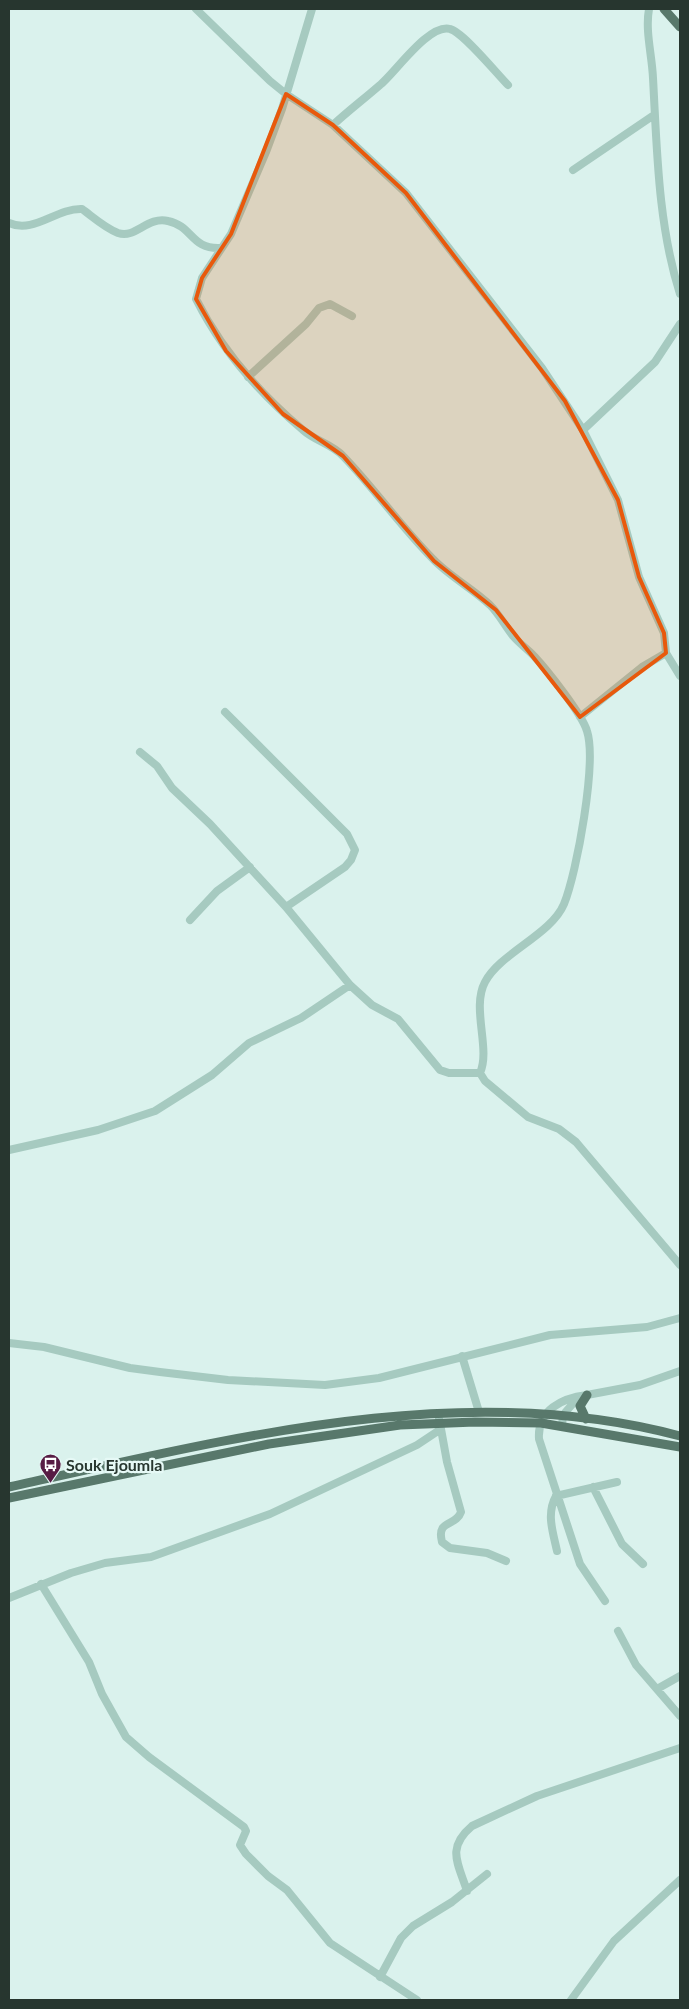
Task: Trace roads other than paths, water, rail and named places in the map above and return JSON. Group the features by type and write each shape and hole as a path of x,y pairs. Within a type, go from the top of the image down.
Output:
{"main road":[{"path":"664,9 680,27"},
{"path":"586,1419 580,1406 587,1395"},
{"path":"9,1487 227,1442 356,1420 437,1413 479,1412 563,1415 679,1436 678,1446 541,1423 357,1430 296,1439 9,1498"},
{"path":"227,1442 230,1452"}],"street":[{"path":"196,9 286,94 333,125 419,208 542,368 582,430 618,500 639,577 664,633 666,653 680,676"},
{"path":"312,9 266,152 231,234 202,278 196,300 226,351 248,377 283,414 307,434 330,445 343,456 434,560 465,583 496,610 513,636 536,658 580,717 588,736 590,759 584,815 569,887 563,907 552,921 486,980 479,1022 484,1055 480,1073 485,1081 528,1117 559,1129 576,1142 680,1265"},
{"path":"649,9 647,20 664,224 669,254 680,294"},
{"path":"333,125 381,85 424,40 443,29 451,29 461,36 508,85"},
{"path":"573,170 654,115"},
{"path":"9,223 23,226 44,220 60,212 82,209 117,233 131,233 154,220 168,221 181,226 202,247 221,248"},
{"path":"248,377 306,324 319,308 330,304 352,316"},
{"path":"582,430 655,362 680,324"},
{"path":"580,717 642,667 666,653"},
{"path":"225,712 347,834 355,850 351,860 345,867 286,907"},
{"path":"140,752 157,766 172,788 250,867 286,907 350,985 372,1005 398,1019 440,1070 449,1073 480,1073"},
{"path":"190,920 217,891 250,867"},
{"path":"9,1150 98,1130 155,1111 212,1075 249,1043 301,1018 350,985"},
{"path":"9,1343 44,1347 130,1368 160,1372 228,1380 325,1385 379,1378 550,1335 647,1328 680,1318"},
{"path":"462,1356 479,1412"},
{"path":"605,1602 580,1564 556,1496 539,1439 541,1423 545,1414 562,1400 619,1391 680,1371"},
{"path":"562,1426 563,1415 576,1400 587,1395"},
{"path":"437,1413 447,1462 461,1512 457,1519 443,1527 440,1531 442,1542 450,1548 487,1553 506,1561"},
{"path":"9,1588 11,1597 87,1568 151,1557 270,1514 417,1445 441,1426"},
{"path":"557,1551 550,1515 550,1505 556,1496 617,1482"},
{"path":"593,1487 622,1544 643,1564"},
{"path":"41,1584 89,1662 102,1694 126,1737 149,1757 244,1827 246,1831 240,1845 246,1854 268,1876 287,1890 330,1943 417,2000"},
{"path":"618,1631 636,1664 680,1716"},
{"path":"657,1689 680,1676"},
{"path":"467,1891 456,1859 455,1849 464,1833 472,1826 537,1796 680,1748"},
{"path":"380,1977 401,1938 412,1926 467,1891 487,1874"},
{"path":"571,2000 614,1941 680,1880"}],"place":[{"name":"Souk Ejoumla","path":"50,1484"}]}
